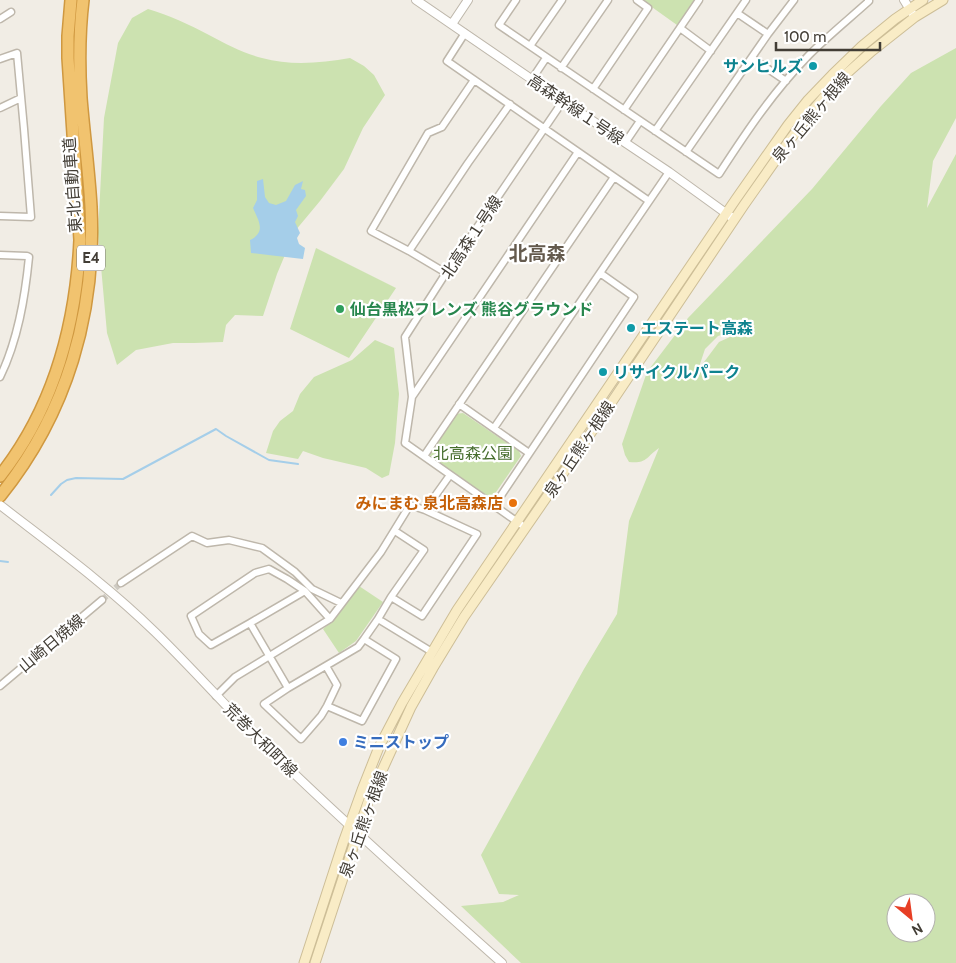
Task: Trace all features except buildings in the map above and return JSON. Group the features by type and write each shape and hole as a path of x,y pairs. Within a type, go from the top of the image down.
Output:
{"highway":[{"name":"東北自動車道","path":"0,476 21,446 46,399 61,358 74,306 80,240 68,58 71,0"},
{"name":"東北自動車道","path":"0,496 34,448 55,408 72,362 85,308 92,239 79,58 83,0"}],"main road":[{"name":"泉ヶ丘熊ヶ根線","path":"304,963 349,825 379,747 402,703 457,610 773,144 808,100 862,46 923,0"},
{"name":"泉ヶ丘熊ヶ根線","path":"315,963 369,799 412,707 464,617 789,141 836,83 915,17 943,0"}],"street":[{"name":"高森幹線１号線","path":"416,0 669,172 734,219"},
{"path":"452,24 468,0"},
{"path":"516,0 499,25 719,174 751,125 786,81 810,54 868,0"},
{"path":"530,46 562,0"},
{"path":"562,68 608,0"},
{"path":"592,89 648,8 637,0"},
{"path":"624,110 699,0"},
{"path":"655,131 746,0"},
{"path":"686,152 768,34 794,0"},
{"path":"904,0 915,17"},
{"path":"0,19 11,12"},
{"path":"737,13 768,34"},
{"path":"680,28 711,51"},
{"path":"465,33 446,61 650,200"},
{"path":"0,59 17,52 31,217 0,216"},
{"path":"532,79 546,58"},
{"path":"752,58 786,81"},
{"path":"446,273 409,251 371,232 428,134 442,127 474,80"},
{"path":"0,108 21,98"},
{"name":"北高森１号線","path":"526,528 405,443 412,397 405,337 446,273 563,101"},
{"path":"409,251 510,104"},
{"path":"625,143 640,121"},
{"path":"412,397 578,152"},
{"path":"494,428 669,172"},
{"path":"424,456 614,177"},
{"path":"0,255 27,256 29,258 26,287 13,345 0,377"},
{"path":"494,506 634,297 600,273"},
{"path":"459,404 529,454"},
{"path":"425,510 450,475"},
{"name":"荒巻大和町線","path":"0,505 107,588 154,632 279,760 502,963"},
{"path":"216,696 235,677 330,618 381,552 410,505 477,534 422,616 391,597"},
{"path":"326,666 337,685 321,716 301,739 264,704 358,646 364,639 424,550 395,531"},
{"path":"121,583 192,536 207,543 229,540 262,548 295,572 312,589 341,603"},
{"path":"305,591 211,645 198,634 191,616 255,573 269,569 305,591 330,618"},
{"name":"山崎日焼線","path":"0,686 102,600"},
{"path":"378,619 432,652"},
{"path":"250,623 288,688"},
{"path":"327,706 362,721 396,659 364,639"}],"green space":[{"path":"642,0 695,0 677,25"},
{"path":"148,9 179,20 248,54 273,61 306,63 350,58 364,66 374,75 385,95 363,128 344,169 295,231 277,274 263,316 235,315 226,325 223,342 173,343 136,350 117,365 107,333 98,233 104,118 118,43 132,18"},
{"path":"956,48 956,118 933,161 927,208 956,154 956,963 521,963 461,906 503,902 519,895 499,894 481,855 584,669 617,614 629,521 659,448 643,461 629,462 622,444 647,372 688,318 812,189 911,73","holes":["735,331 743,331 719,342 698,370 705,349 718,336"]},
{"name":"仙台黒松フレンズ 熊谷グラウンド","path":"316,248 396,288 349,358 290,329"},
{"path":"375,340 394,348 399,394 395,443 389,475 382,478 366,468 323,458 303,451 298,459 266,453 273,431 280,421 293,411 300,394 314,377 352,360"},
{"name":"北高森公園","path":"463,413 519,451 521,456 494,495 489,497 430,458 429,452 455,414"},
{"path":"359,586 383,602 356,641 339,653 323,629 331,622"}],"water":[{"path":"263,179 265,197 269,203 276,205 286,201 295,185 303,181 301,189 305,190 306,196 296,210 298,216 295,222 300,233 297,238 299,244 305,248 303,259 251,253 250,240 260,230 259,221 253,208 257,200 257,181"}],"waterway":[{"path":"51,495 67,480 76,478 123,479 216,429 269,460 298,464"},
{"path":"0,561 8,562"}],"tunnel":[{"path":"102,600 121,583"}],"place":[{"name":"サンヒルズ","path":"813,66"},
{"name":"仙台黒松フレンズ 熊谷グラウンド","path":"340,309"},
{"name":"エステート高森","path":"631,328"},
{"name":"リサイクルパーク","path":"603,372"},
{"name":"みにまむ 泉北高森店","path":"513,503"},
{"name":"ミニストップ","path":"343,742"}],"district":[{"name":"北高森","path":"537,253"}]}
